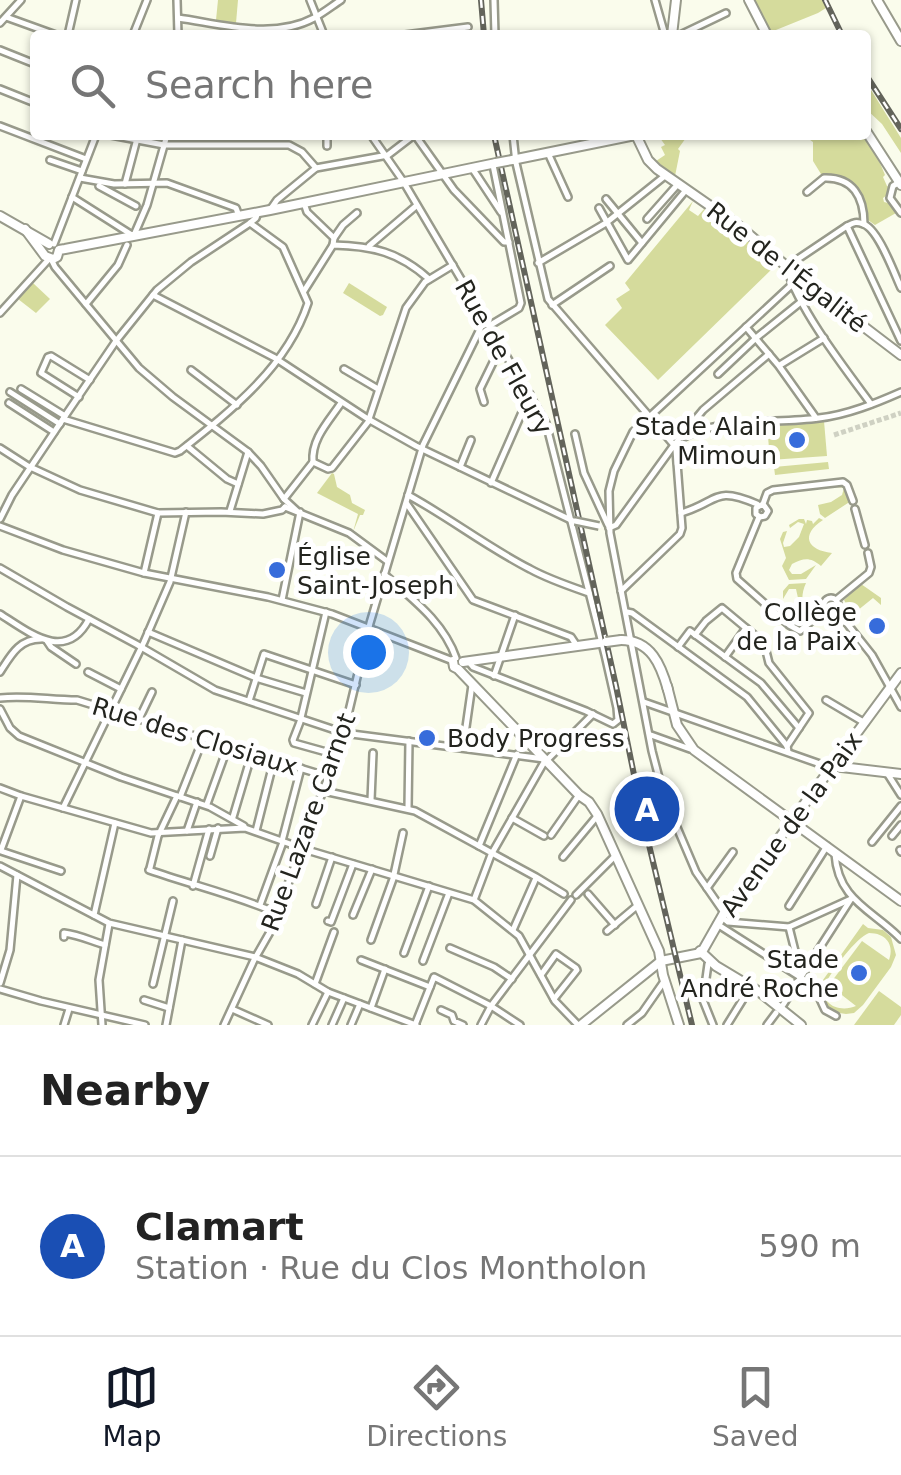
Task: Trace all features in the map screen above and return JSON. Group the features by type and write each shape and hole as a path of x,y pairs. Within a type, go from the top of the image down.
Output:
{"main road":[{"path":"672,30 675,0"},
{"path":"748,0 762,30"},
{"path":"877,0 901,41"},
{"path":"871,139 900,184"},
{"path":"0,216 25,229 51,251 611,140"},
{"name":"Rue de l'Égalité","path":"638,140 648,160 672,180 739,226 797,281 901,355"},
{"path":"679,1025 661,961 598,815 472,684 460,662 621,640 644,647 657,659 681,741 901,901"},
{"name":"Avenue de la Paix","path":"661,961 666,956 697,951 723,921 897,681"},
{"path":"674,712 686,737 705,758"},
{"path":"832,766 901,774"},
{"path":"697,951 748,991 761,993 801,1025"},
{"path":"580,1025 661,961"}],"street":[{"path":"0,24 20,0"},
{"path":"69,30 76,0"},
{"path":"132,30 147,0"},
{"path":"176,0 178,30"},
{"path":"310,0 322,30"},
{"path":"178,18 280,30 316,17 341,0"},
{"path":"494,0 495,30"},
{"path":"655,0 670,30"},
{"path":"684,30 726,12"},
{"path":"6,17 42,30"},
{"path":"450,30 468,28"},
{"path":"0,50 30,62"},
{"path":"0,90 30,101"},
{"path":"0,126 30,138"},
{"path":"35,140 86,160"},
{"path":"0,313 51,251 94,140"},
{"path":"125,184 137,140"},
{"path":"146,140 166,145 288,145 302,152 316,168"},
{"path":"72,197 133,235 166,140"},
{"path":"327,140 327,146"},
{"name":"Rue de Fleury","path":"374,140 418,205 546,423 588,594 604,642 618,715 611,724 592,714"},
{"path":"270,208 316,168 385,155 407,140"},
{"path":"418,140 454,190 504,242 509,242"},
{"path":"513,140 538,263 552,305 648,416 677,442 680,534 622,591"},
{"path":"548,153 568,197"},
{"path":"50,160 81,175 125,184 167,183 186,188 236,208 239,214"},
{"path":"489,326 521,306 495,163"},
{"path":"472,168 504,216"},
{"path":"807,192 824,178 845,180 862,199 864,224"},
{"path":"538,263 672,180"},
{"path":"646,219 672,180"},
{"path":"900,184 893,186 890,198 901,213"},
{"path":"98,186 136,206"},
{"path":"599,208 628,260 686,190"},
{"path":"606,199 642,243"},
{"path":"370,246 418,205"},
{"path":"305,206 333,242 370,246 392,254 430,279"},
{"path":"257,211 250,223 171,276 153,295 116,341 30,467 0,523 62,550 144,573 326,612 592,714 546,760 492,853 474,900"},
{"path":"304,291 342,224 356,213"},
{"path":"10,392 62,420 174,453 187,446 237,405 278,360 293,340 308,306 283,247 250,223"},
{"path":"786,267 847,226 864,224 873,230 901,288"},
{"path":"847,226 901,341"},
{"path":"86,304 118,264 127,245"},
{"path":"51,251 55,267 116,341 152,379 248,452 285,503 349,533 388,561"},
{"path":"313,462 332,468 368,419 406,308 430,279 453,265"},
{"path":"552,305 610,266"},
{"path":"605,511 620,454 633,432 797,281 802,301 824,338 871,404"},
{"path":"153,295 278,360 368,419 421,448 572,521 609,530"},
{"path":"718,374 802,301"},
{"name":"Rue Lazare Carnot","path":"224,1025 277,913 337,755 421,448 485,319"},
{"path":"746,327 780,366 816,418"},
{"path":"780,366 824,338"},
{"path":"484,402 480,389 501,346"},
{"path":"609,530 703,410 769,354"},
{"path":"78,396 41,372 49,356 90,380"},
{"path":"191,370 237,405"},
{"path":"344,370 378,389"},
{"path":"21,389 62,420"},
{"path":"677,442 702,428 816,418 901,392"},
{"path":"491,482 530,394"},
{"path":"0,448 84,492 158,513 264,514 282,510 313,462 316,441 342,402"},
{"path":"9,403 54,432"},
{"path":"693,424 702,428"},
{"path":"575,434 584,473 605,511 664,798 696,872 723,921 814,986 826,1010 836,1016"},
{"path":"460,467 472,440"},
{"path":"187,446 238,484"},
{"path":"230,512 248,452"},
{"path":"759,504 773,490 843,482 852,501"},
{"path":"681,513 723,494 767,508 767,513 759,517 737,579 800,631 833,611 836,600"},
{"path":"406,499 447,516 472,536 532,570 588,594"},
{"path":"406,499 473,600 571,637 577,646"},
{"path":"836,600 870,573 855,509"},
{"path":"63,808 142,647 171,578 186,512"},
{"path":"282,600 298,512"},
{"path":"144,573 158,513"},
{"path":"0,568 209,687 344,733 546,760"},
{"path":"384,574 425,609 460,662"},
{"path":"833,611 824,602 836,600"},
{"path":"699,638 706,621 722,608 764,643 769,663 809,713 788,749"},
{"path":"326,612 294,743 337,755"},
{"path":"626,612 747,697 788,749"},
{"path":"0,614 76,664"},
{"path":"494,676 514,615"},
{"path":"0,672 22,642 74,639 89,619"},
{"path":"844,622 897,681 901,707"},
{"path":"725,657 746,628"},
{"path":"148,632 256,678 306,693"},
{"path":"678,647 690,632 699,638 762,683 799,728"},
{"path":"249,701 264,654 356,685"},
{"path":"88,672 121,689"},
{"path":"463,748 472,684"},
{"path":"139,719 152,692"},
{"name":"Rue des Closiaux","path":"0,698 77,700 329,777"},
{"path":"826,700 865,723"},
{"path":"644,702 832,766"},
{"path":"0,710 19,736 206,805 246,828 474,900 520,936 554,1000 580,1025"},
{"path":"651,736 681,741"},
{"path":"203,738 160,833 150,869 277,913"},
{"path":"408,808 409,741"},
{"path":"206,805 228,746"},
{"path":"371,801 373,752"},
{"path":"232,818 252,753"},
{"path":"479,846 518,754"},
{"path":"256,832 274,760"},
{"path":"260,905 283,841 301,768"},
{"path":"887,772 901,795"},
{"path":"0,788 151,833 246,828"},
{"path":"324,792 408,808 564,894"},
{"path":"512,818 548,836 579,795"},
{"path":"21,796 0,852 60,871"},
{"path":"187,830 197,802"},
{"path":"872,842 901,806"},
{"path":"563,857 598,815"},
{"path":"94,915 115,823"},
{"path":"892,836 901,825"},
{"path":"193,886 209,828"},
{"path":"210,856 218,828"},
{"path":"371,940 394,876 403,833"},
{"path":"789,906 827,846"},
{"path":"707,888 733,852"},
{"path":"836,853 835,861 851,899 901,939"},
{"path":"481,1025 573,897 616,854"},
{"path":"316,904 332,857"},
{"path":"328,921 337,910 354,864"},
{"path":"0,866 109,923 255,957 398,1022 416,1025 434,977 520,1025"},
{"path":"353,916 372,869"},
{"path":"18,875 10,950 0,986 70,1008 145,1025"},
{"path":"513,930 536,877"},
{"path":"404,953 429,886"},
{"path":"423,961 449,892"},
{"path":"588,894 615,925"},
{"path":"723,921 789,927 851,899"},
{"path":"782,1005 851,899"},
{"path":"153,984 173,901"},
{"path":"607,932 638,905"},
{"path":"102,1025 99,980 109,923"},
{"path":"789,927 801,978"},
{"path":"314,984 334,932"},
{"path":"64,937 64,933 86,936 105,945"},
{"path":"166,1025 182,940"},
{"path":"450,948 512,978"},
{"path":"540,974 561,948"},
{"path":"554,1000 577,970 556,954"},
{"path":"360,960 430,987"},
{"path":"712,965 703,1000 714,1025"},
{"path":"371,1008 385,969"},
{"path":"627,1025 642,1013 665,980"},
{"path":"727,1025 748,991"},
{"path":"312,1025 328,992"},
{"path":"332,1025 344,998"},
{"path":"144,1000 169,1008"},
{"path":"351,1025 360,1004"},
{"path":"64,1025 70,1008"},
{"path":"232,1009 268,1025"},
{"path":"441,1010 463,1025"},
{"path":"767,1025 776,1014"}],"green space":[{"path":"218,0 238,0 236,23 216,20"},
{"path":"752,0 823,0 826,8 818,13 767,30"},
{"path":"871,90 901,138 901,153 871,114"},
{"path":"661,140 684,140 678,149 675,176 656,161 665,155 661,147 665,145"},
{"path":"810,140 868,140 889,187 884,202 896,213 875,225 868,220 855,186 821,174 813,161"},
{"path":"693,201 689,210 698,216 704,209 776,265 658,380 605,325 622,308 616,299 630,290 625,283"},
{"path":"33,283 50,299 36,313 18,299"},
{"path":"349,283 387,307 383,315 343,293"},
{"name":"Stade Alain Mimoun","path":"824,421 827,456 770,460 767,425"},
{"path":"828,462 829,469 775,475 774,467"},
{"path":"332,473 337,487 365,510 353,532 358,514 317,493"},
{"path":"844,486 851,501 825,518 818,505 842,495 844,488 835,487"},
{"path":"819,518 823,520 811,531 810,541 817,549 832,553 821,566 807,559 792,564 792,574 801,574 816,565 806,579 789,580 782,566 786,558 780,539 783,532 787,531 784,547 790,546 804,524 798,522 790,528 789,525 799,519 813,524"},
{"path":"806,583 803,603 807,615 813,616 800,629 793,624 799,611 794,611 796,589 789,589 783,599 783,591 789,584"},
{"path":"861,584 881,598 881,605 873,598 852,615 844,600"},
{"path":"863,924 891,937 896,955 891,967 854,1013 833,1012 823,1002 818,987","holes":["869,933 890,944 889,960 862,941 829,985 856,1006 837,1008 825,997 829,977 858,941"]},
{"path":"879,991 901,1007 894,1025 854,1025"}],"tunnel":[{"path":"834,435 901,413"},
{"path":"837,611 845,621"},
{"path":"834,614 842,623"}],"railway":[{"path":"481,0 484,30"},
{"path":"825,0 840,30"},
{"path":"871,83 901,129"},
{"path":"495,140 644,824 692,1025"}],"place":[{"name":"Stade Alain Mimoun","path":"797,440"},
{"name":"Église Saint-Joseph","path":"277,570"},
{"name":"Collège de la Paix","path":"877,626"},
{"name":"Body Progress","path":"427,738"},
{"name":"Clamart","path":"647,809"},
{"name":"Stade André Roche","path":"859,973"}]}
